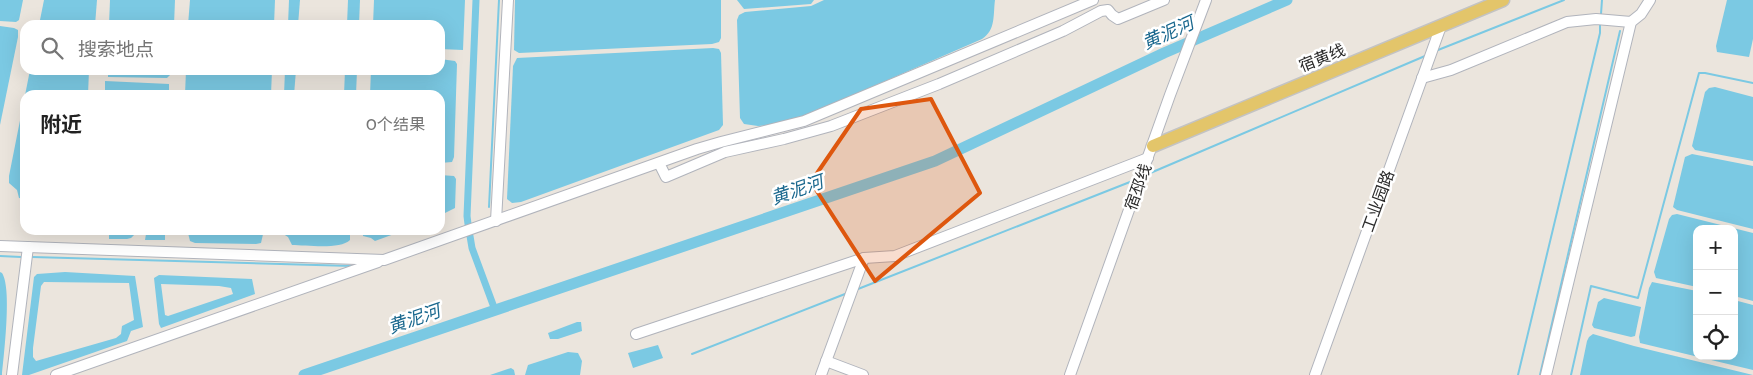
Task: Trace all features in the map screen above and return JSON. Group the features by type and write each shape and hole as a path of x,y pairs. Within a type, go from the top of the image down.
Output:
{"main road":[{"name":"宿黄线","path":"1150,152 1503,0"}],"street":[{"path":"496,220 508,0"},
{"path":"56,375 659,163 721,142 804,121 1093,0"},
{"path":"659,163 666,177 724,152 832,126 939,84 1063,31 1101,11 1108,10 1118,19 1164,0"},
{"name":"宿邳线","path":"1070,375 1206,0"},
{"path":"1546,375 1631,22 1641,14 1650,0"},
{"path":"1422,78 1451,70 1567,22 1596,19 1631,22"},
{"name":"工业园路","path":"1315,375 1441,26"},
{"path":"721,142 724,152"},
{"path":"636,334 864,258 895,256 1150,152"},
{"path":"0,246 384,260"},
{"path":"12,375 28,247"},
{"path":"821,375 864,258"},
{"path":"826,361 863,375"}],"highlighted area":[{"path":"931,99 980,193 875,281 811,182 861,109"}],"water":[{"path":"0,0 23,0 19,20 16,22 0,21"},
{"path":"44,0 97,0 95,20 40,20"},
{"path":"110,0 175,0 174,20 109,20"},
{"path":"190,0 275,0 274,20 188,20"},
{"path":"289,0 300,0 298,20 288,20"},
{"path":"348,0 360,0 359,20 347,20"},
{"path":"374,0 465,0 463,50 445,49 445,20 373,20"},
{"path":"515,0 721,0 721,38 719,42 712,44 519,53 514,50"},
{"path":"737,0 814,0 811,4 744,9"},
{"path":"824,0 995,0 992,27 982,39 805,116 769,125 744,124 740,118 737,20 739,15 745,12 811,6"},
{"path":"1727,0 1753,0 1753,39 1749,57 1717,52 1716,46"},
{"path":"0,26 18,30 18,37 0,125"},
{"path":"719,49 721,53 723,125 719,130 521,202 512,203 507,199 513,66 517,58"},
{"path":"445,60 455,61 457,64 454,157 452,162 445,163 445,90 370,90 371,75 445,75"},
{"path":"29,75 89,75 88,90 26,90"},
{"path":"108,75 170,75 167,78 108,77"},
{"path":"186,75 272,75 271,90 185,90"},
{"path":"285,75 296,75 294,90 284,90"},
{"path":"345,75 357,75 356,90 344,90"},
{"path":"105,81 169,84 169,90 105,90"},
{"path":"1715,87 1753,97 1753,161 1695,150 1692,146 1705,92 1709,88"},
{"path":"20,120 20,198 17,190 9,183"},
{"path":"1692,154 1753,166 1753,229 1677,210 1673,207 1685,157"},
{"path":"445,175 454,176 456,179 455,208 445,213"},
{"path":"1677,214 1721,225 1693,225 1693,286 1656,278 1654,272 1669,219 1672,215"},
{"path":"1738,229 1753,233 1753,301 1738,297"},
{"path":"109,235 134,235 127,239 109,239"},
{"path":"146,235 165,235 165,240 145,240"},
{"path":"188,235 263,235 261,243 256,244 195,243 190,241"},
{"path":"285,235 350,235 350,240 331,246 292,245"},
{"path":"363,235 391,235 375,241"},
{"path":"0,272 5,281 7,306 2,375 0,375"},
{"path":"65,272 135,276 143,327 131,331 127,341 29,375 22,375 34,277 37,274","holes":["44,282 129,283 134,320 122,326 121,334 116,338 36,361 33,357 33,348 41,286"]},
{"path":"159,275 252,279 255,294 161,328 154,278","holes":["161,284 231,288 233,294 168,316 165,315"]},
{"path":"1652,282 1693,290 1693,356 1640,343 1639,337 1649,288"},
{"path":"1604,298 1641,307 1635,336 1631,337 1594,328 1592,325 1598,302"},
{"path":"1738,301 1753,305 1753,370 1711,360 1738,360"},
{"path":"581,322 582,331 558,339 550,339 548,333"},
{"path":"1593,334 1753,375 1580,375 1587,341"},
{"path":"658,345 663,358 633,368 628,353"},
{"path":"568,352 578,353 582,361 580,375 525,375 528,365"},
{"path":"511,368 514,370 515,375 490,375"}],"waterway":[{"path":"468,224 476,0"},
{"path":"489,207 499,0"},
{"name":"黄泥河","path":"304,375 935,161 1164,53 1287,0"},
{"path":"1438,50 1564,0"},
{"path":"1601,14 1602,0"},
{"path":"1518,375 1600,33 1600,25"},
{"path":"1540,375 1620,31"},
{"path":"1148,174 1425,56"},
{"path":"1571,375 1591,286 1638,298 1699,73 1753,83"},
{"path":"858,289 1135,180"},
{"path":"470,236 472,248 495,310"},
{"path":"0,256 21,257"},
{"path":"32,257 352,266"},
{"path":"692,354 845,294"}]}
